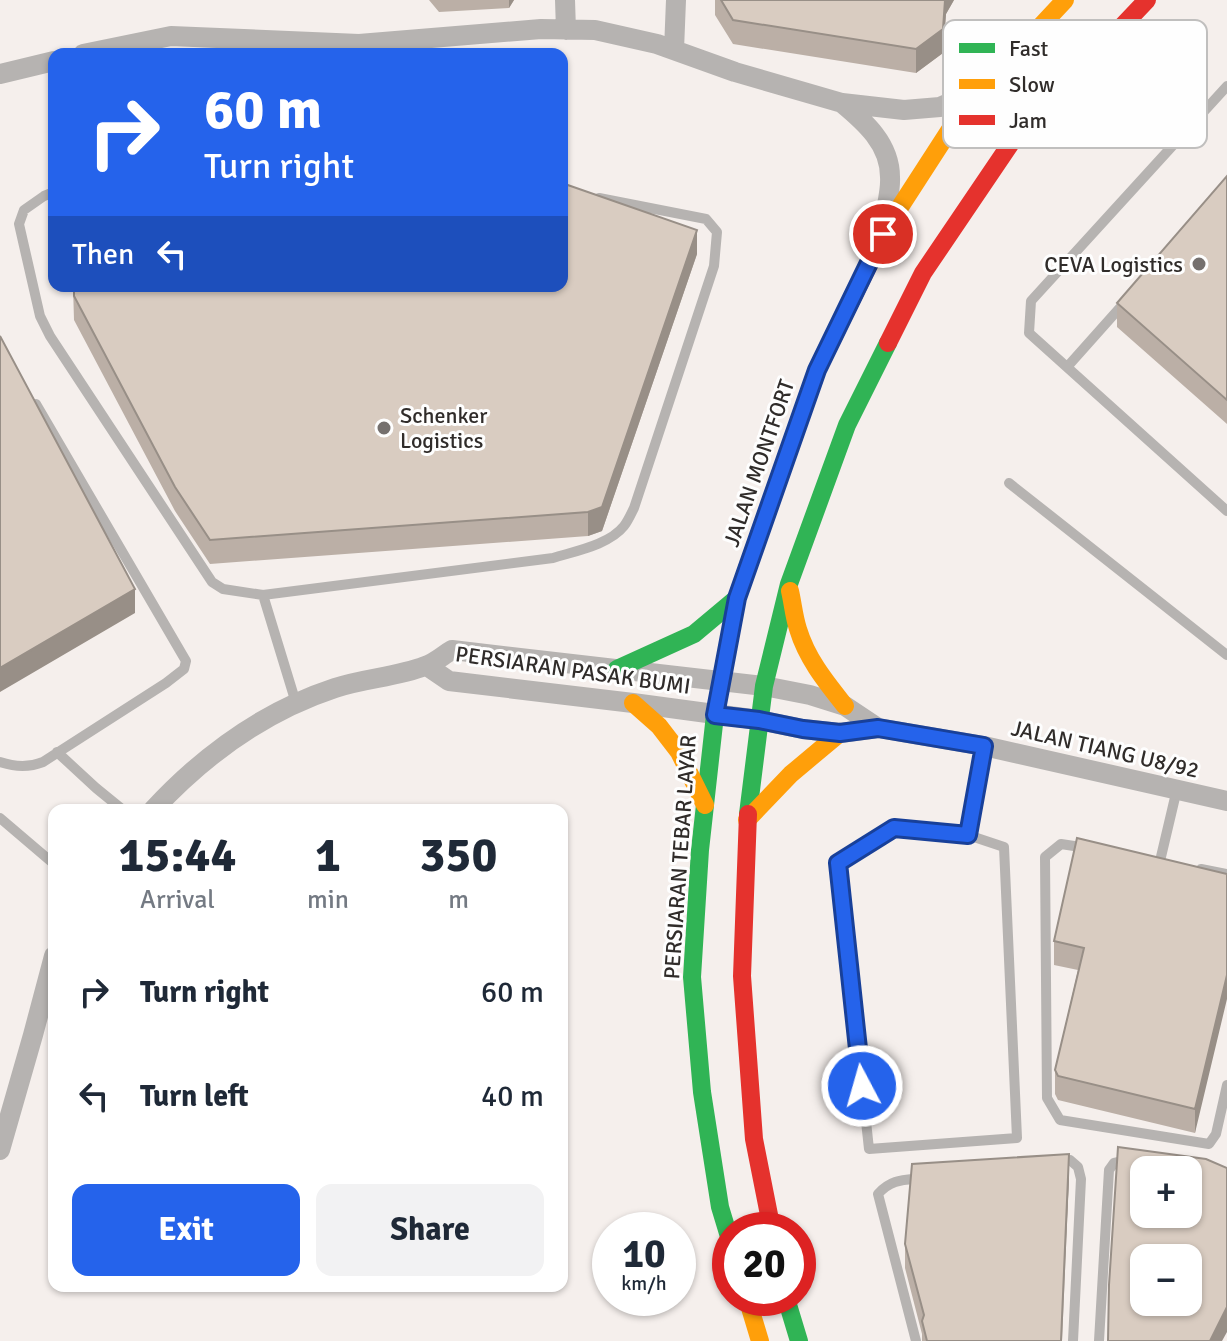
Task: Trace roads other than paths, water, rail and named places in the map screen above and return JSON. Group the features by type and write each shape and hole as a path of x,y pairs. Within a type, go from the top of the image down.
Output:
{"main road":[{"name":"JALAN MONTFORT","path":"1046,20 1065,0"},
{"path":"1128,20 1147,0"},
{"name":"JALAN MONTFORT","path":"720,681 737,598 817,370 883,234 943,141"},
{"path":"768,1212 754,1139 742,976 747,820 764,686 789,584 847,425 923,273 1008,148"},
{"path":"789,584 798,630 806,651 822,678 845,706"},
{"path":"617,669 694,634 737,598"},
{"name":"PERSIARAN TEBAR LAYAR","path":"720,681 700,850 692,977 702,1092 722,1212"},
{"path":"633,703 659,726 679,752 705,805"},
{"path":"747,820 783,780 840,733"},
{"path":"752,1316 760,1341"},
{"path":"791,1316 799,1341"}],"street":[{"path":"565,0 566,30"},
{"path":"674,50 676,0"},
{"path":"112,48 171,36 359,44 541,29 595,30 657,44 735,72 842,103 904,110 943,106"},
{"path":"0,74 48,62"},
{"path":"842,103 869,126 885,152 890,176 883,234"},
{"name":"PERSIARAN PASAK BUMI","path":"158,804 174,787 238,735 296,703 337,687 427,666 452,650 720,681"},
{"name":"PERSIARAN PASAK BUMI","path":"427,666 449,681 715,715"},
{"name":"JALAN TIANG U8/92","path":"720,681 810,695 845,706 878,728"},
{"name":"JALAN TIANG U8/92","path":"715,715 840,733 878,728 984,746 1227,801"},
{"path":"0,1150 48,979"}],"lane":[{"path":"1207,108 1227,86"},
{"path":"1170,148 1031,301 1029,333 1227,511"},
{"path":"48,194 24,210 19,224 40,316 50,336 212,582 223,589 263,595 553,558 596,543 624,526 634,508 714,266 717,232 706,219 591,196"},
{"path":"1068,366 1131,295"},
{"path":"0,762 32,767 43,762 166,683 184,669 186,661 32,398"},
{"path":"1009,483 1227,655"},
{"path":"263,595 296,703"},
{"path":"968,835 984,746"},
{"path":"57,752 116,804"},
{"path":"1160,861 1177,789"},
{"path":"1,822 48,859"},
{"path":"894,828 968,835 1004,847 1017,1138 869,1149 838,863 894,828"},
{"path":"1103,851 1061,844 1045,857 1047,1098 1060,1120 1209,1144 1216,1134 1227,1085"},
{"path":"1146,858 1173,863"},
{"path":"1187,866 1227,874"},
{"path":"1039,1164 1070,1160 1078,1167 1081,1179 1073,1341"},
{"path":"1099,1341 1109,1170 1114,1163 1130,1160"},
{"path":"916,1341 878,1194 886,1185 901,1180 932,1176"}],"place":[{"name":"CEVA Logistics","path":"1199,264"},
{"name":"Schenker Logistics","path":"384,428"}]}
